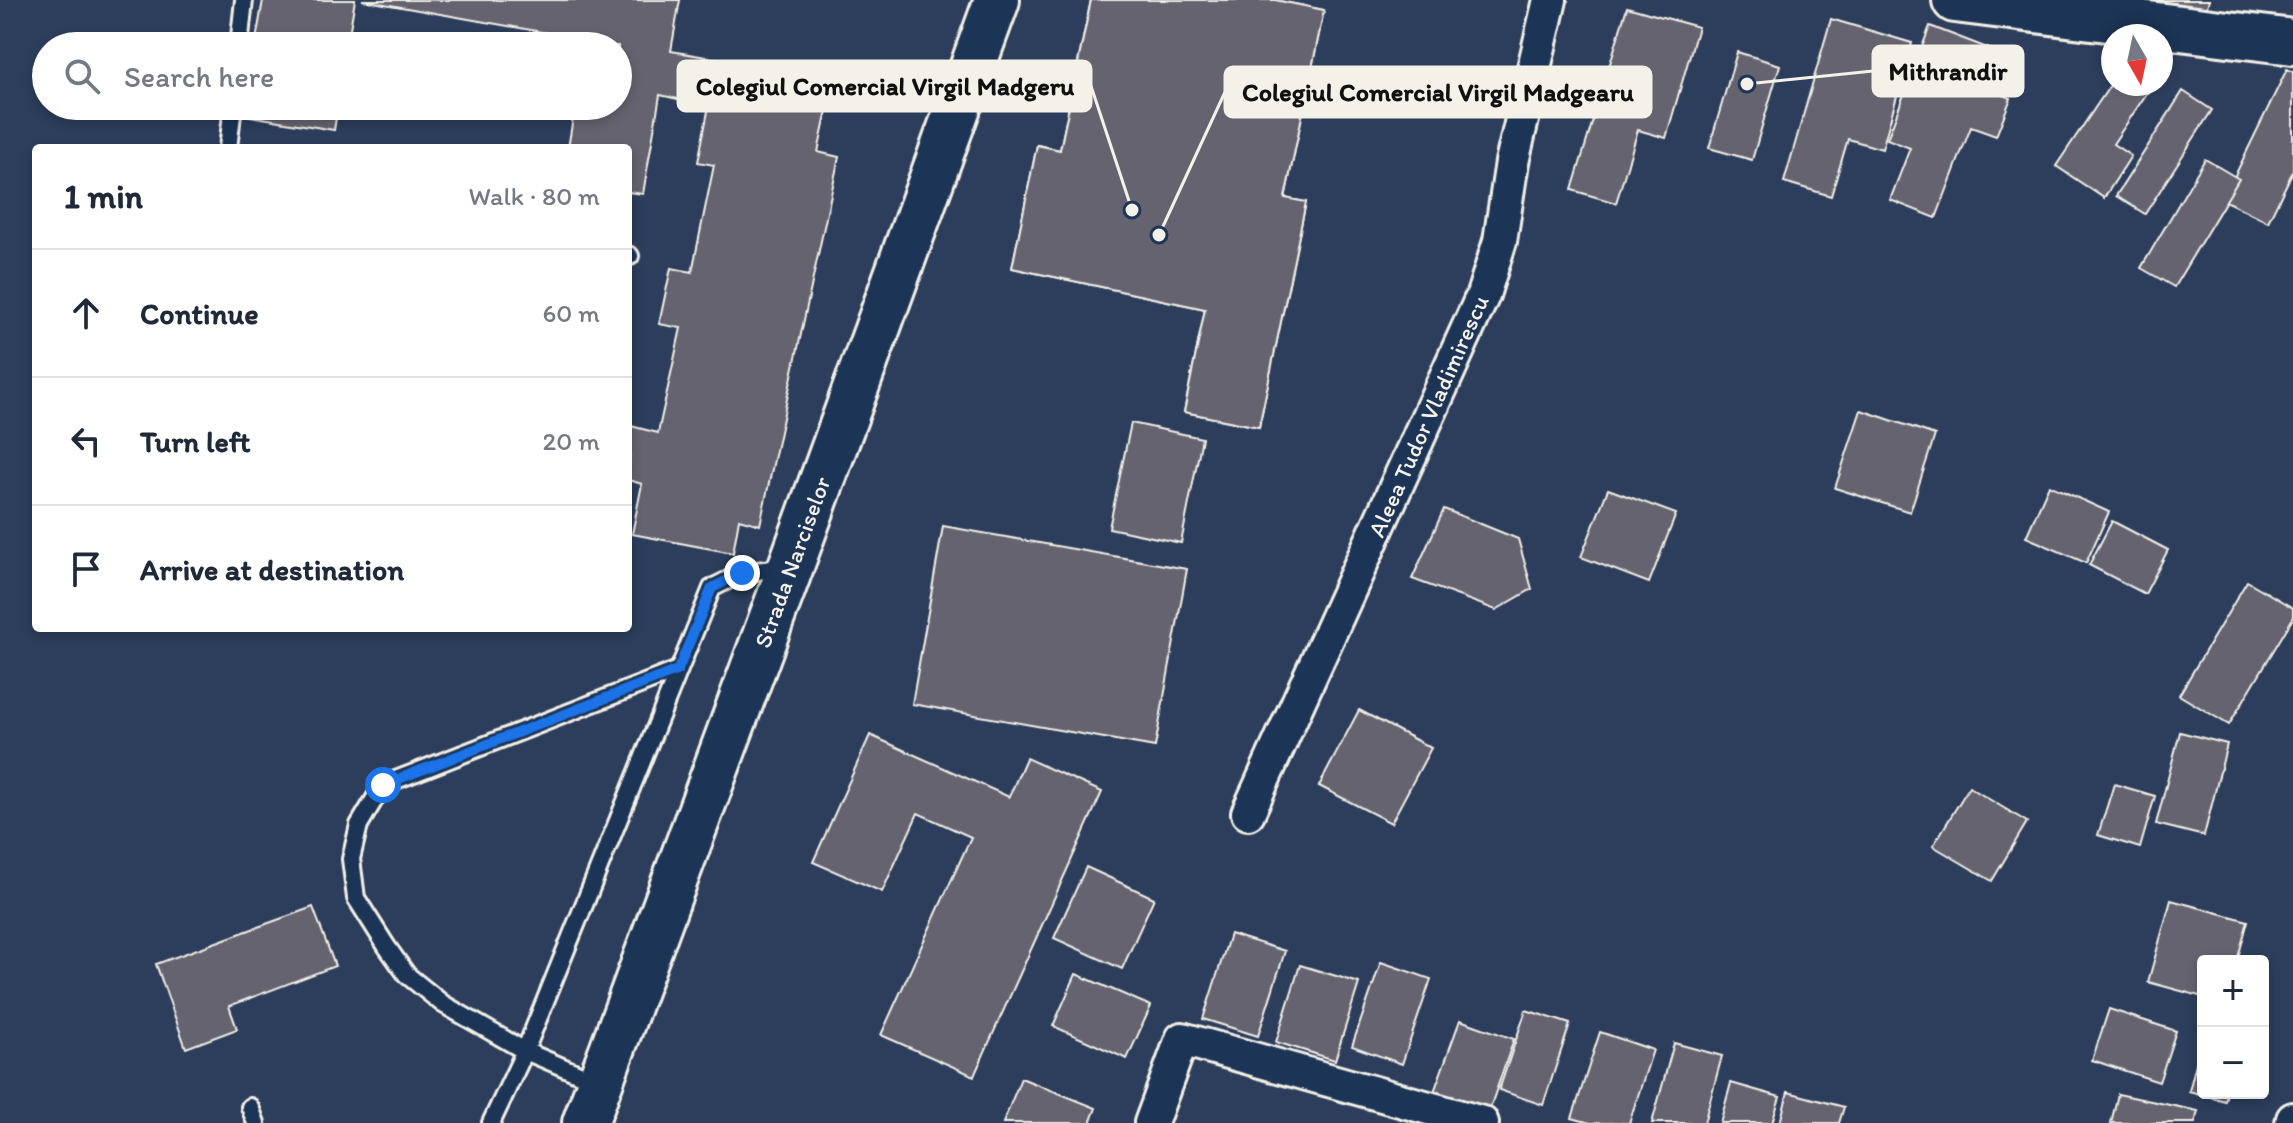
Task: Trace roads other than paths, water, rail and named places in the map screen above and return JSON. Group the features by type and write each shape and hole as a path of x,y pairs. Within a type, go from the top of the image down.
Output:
{"main road":[{"name":"Strada Narciselor","path":"585,1123 997,0"},
{"path":"1955,0 2293,42"}],"street":[{"name":"Aleea Tudor Vladimirescu","path":"1248,813 1483,295 1500,241 1512,162 1550,0"},
{"path":"1151,1123 1182,1039 1482,1123"}],"lane":[{"path":"241,32 244,0"},
{"path":"228,144 231,120"},
{"path":"491,1123 525,1051 712,588 742,573 791,566"},
{"path":"599,1082 525,1051 443,1004 407,975 356,898 351,859 359,825 383,785 678,670"}],"place":[{"name":"Mithrandir","path":"1747,84"},
{"name":"Colegiul Comercial Virgil Madgeru","path":"1132,210"},
{"name":"Colegiul Comercial Virgil Madgearu","path":"1159,235"}]}
